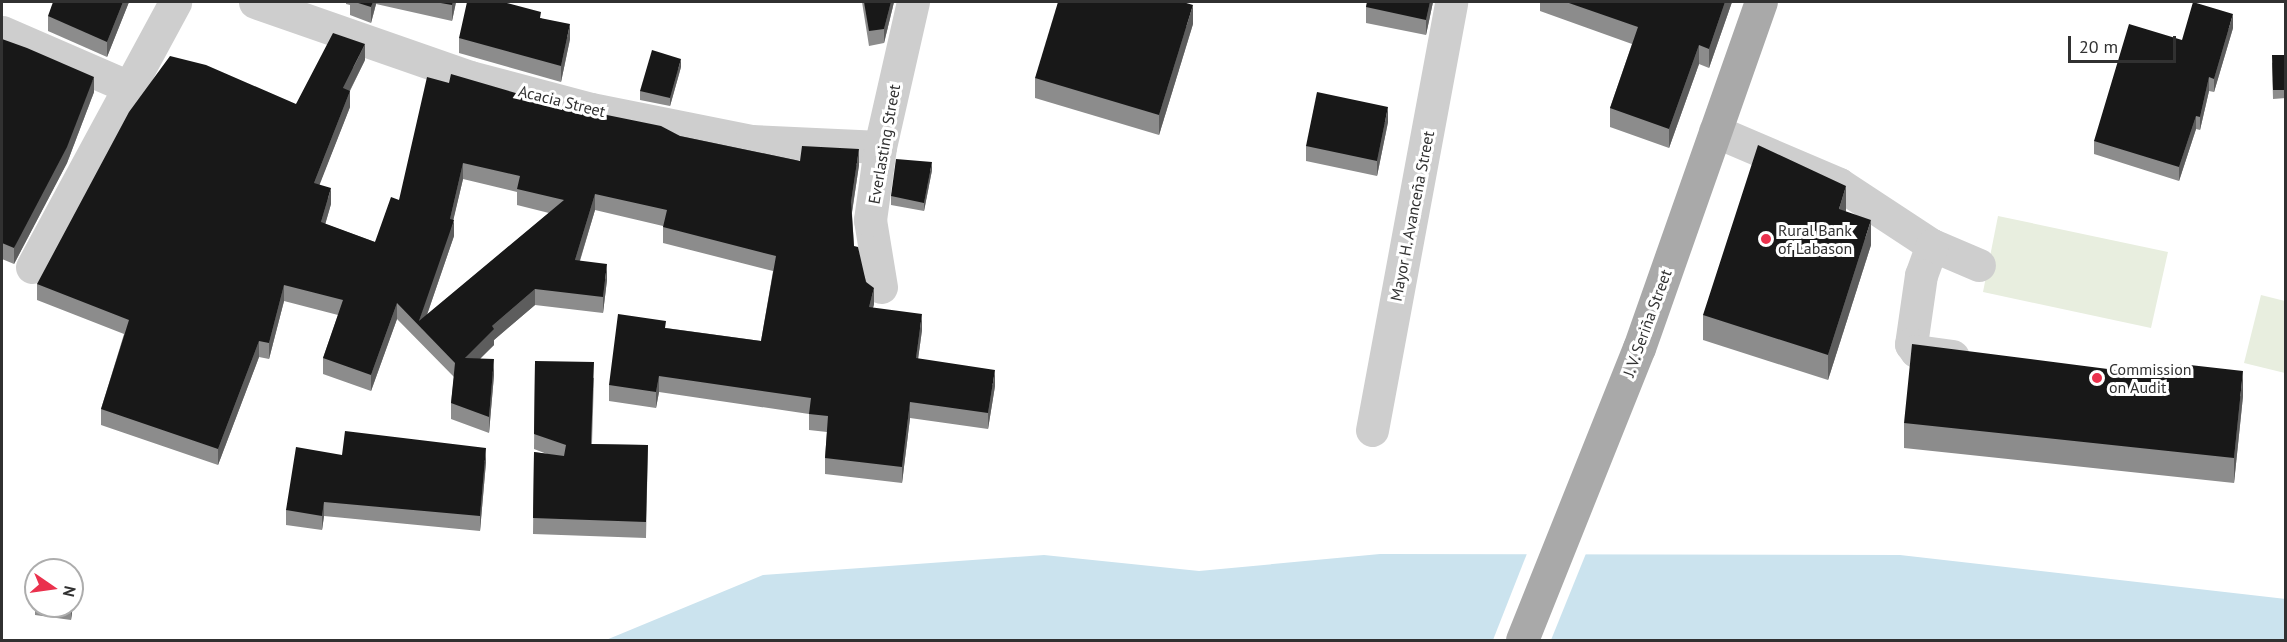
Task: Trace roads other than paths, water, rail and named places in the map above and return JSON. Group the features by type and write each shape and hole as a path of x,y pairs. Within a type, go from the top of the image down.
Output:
{"main road":[{"name":"J. V. Seriña Street","path":"1522,640 1638,348 1761,2"}],"street":[{"path":"32,267 175,2"},
{"name":"Acacia Street","path":"255,2 380,42 448,69 591,109 751,141 880,147"},
{"name":"Everlasting Street","path":"881,287 870,220 880,147 913,2"},
{"name":"Mayor H. Avanceña Street","path":"1372,430 1452,2"},
{"path":"2,32 129,87"},
{"path":"1715,131 1839,184 1932,245 1979,265"},
{"path":"1932,245 1921,275 1911,344 1916,351 1987,360"}],"water":[{"path":"1380,554 1900,555 2286,599 2285,640 606,640 763,575 1044,555 1199,571"}],"place":[{"name":"Rural Bank of Labason","path":"1766,239"},
{"name":"Commission on Audit","path":"2097,378"}]}
